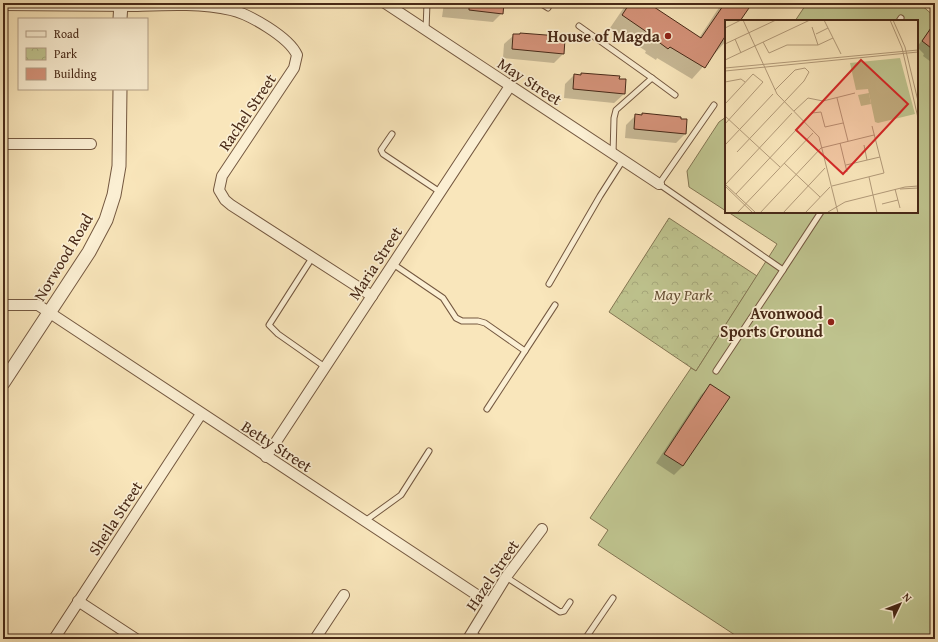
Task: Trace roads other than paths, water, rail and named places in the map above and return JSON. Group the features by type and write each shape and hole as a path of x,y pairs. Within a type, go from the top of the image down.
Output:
{"street":[{"name":"May Street","path":"385,3 659,184"},
{"path":"3,5 121,4 120,18"},
{"name":"Rachel Street","path":"121,4 206,7 232,10 255,20 295,50 297,61 294,68 222,176 219,190 225,200 231,205 372,296"},
{"name":"Maria Street","path":"266,457 510,86"},
{"name":"Norwood Road","path":"3,383 95,242 111,208 119,166 120,90"},
{"path":"3,144 92,144"},
{"name":"Betty Street","path":"3,305 38,305 489,603"},
{"name":"Sheila Street","path":"54,639 201,414"},
{"name":"Hazel Street","path":"470,636 506,577 542,529"},
{"path":"315,639 344,595"},
{"path":"78,601 136,639"}],"lane":[{"path":"426,30 427,3"},
{"path":"540,3 548,8"},
{"path":"579,26 675,95"},
{"path":"613,154 614,118 616,110 652,78"},
{"path":"714,105 659,184 782,270"},
{"path":"392,134 381,150 383,154 440,192"},
{"path":"549,284 600,196 623,160"},
{"path":"716,371 821,213"},
{"path":"312,258 269,325 278,334 325,367"},
{"path":"393,264 443,298 456,318 462,321 478,320 485,323 525,351"},
{"path":"487,409 555,305"},
{"path":"364,521 401,495 429,451"},
{"path":"506,577 560,612 564,611 570,602"},
{"path":"585,639 613,598"},
{"path":"470,636 482,639"}],"place":[{"name":"House of Magda","path":"668,36"},
{"name":"Avonwood Sports Ground","path":"831,322"}],"park label":[{"name":"May Park","path":"683,294"}]}
